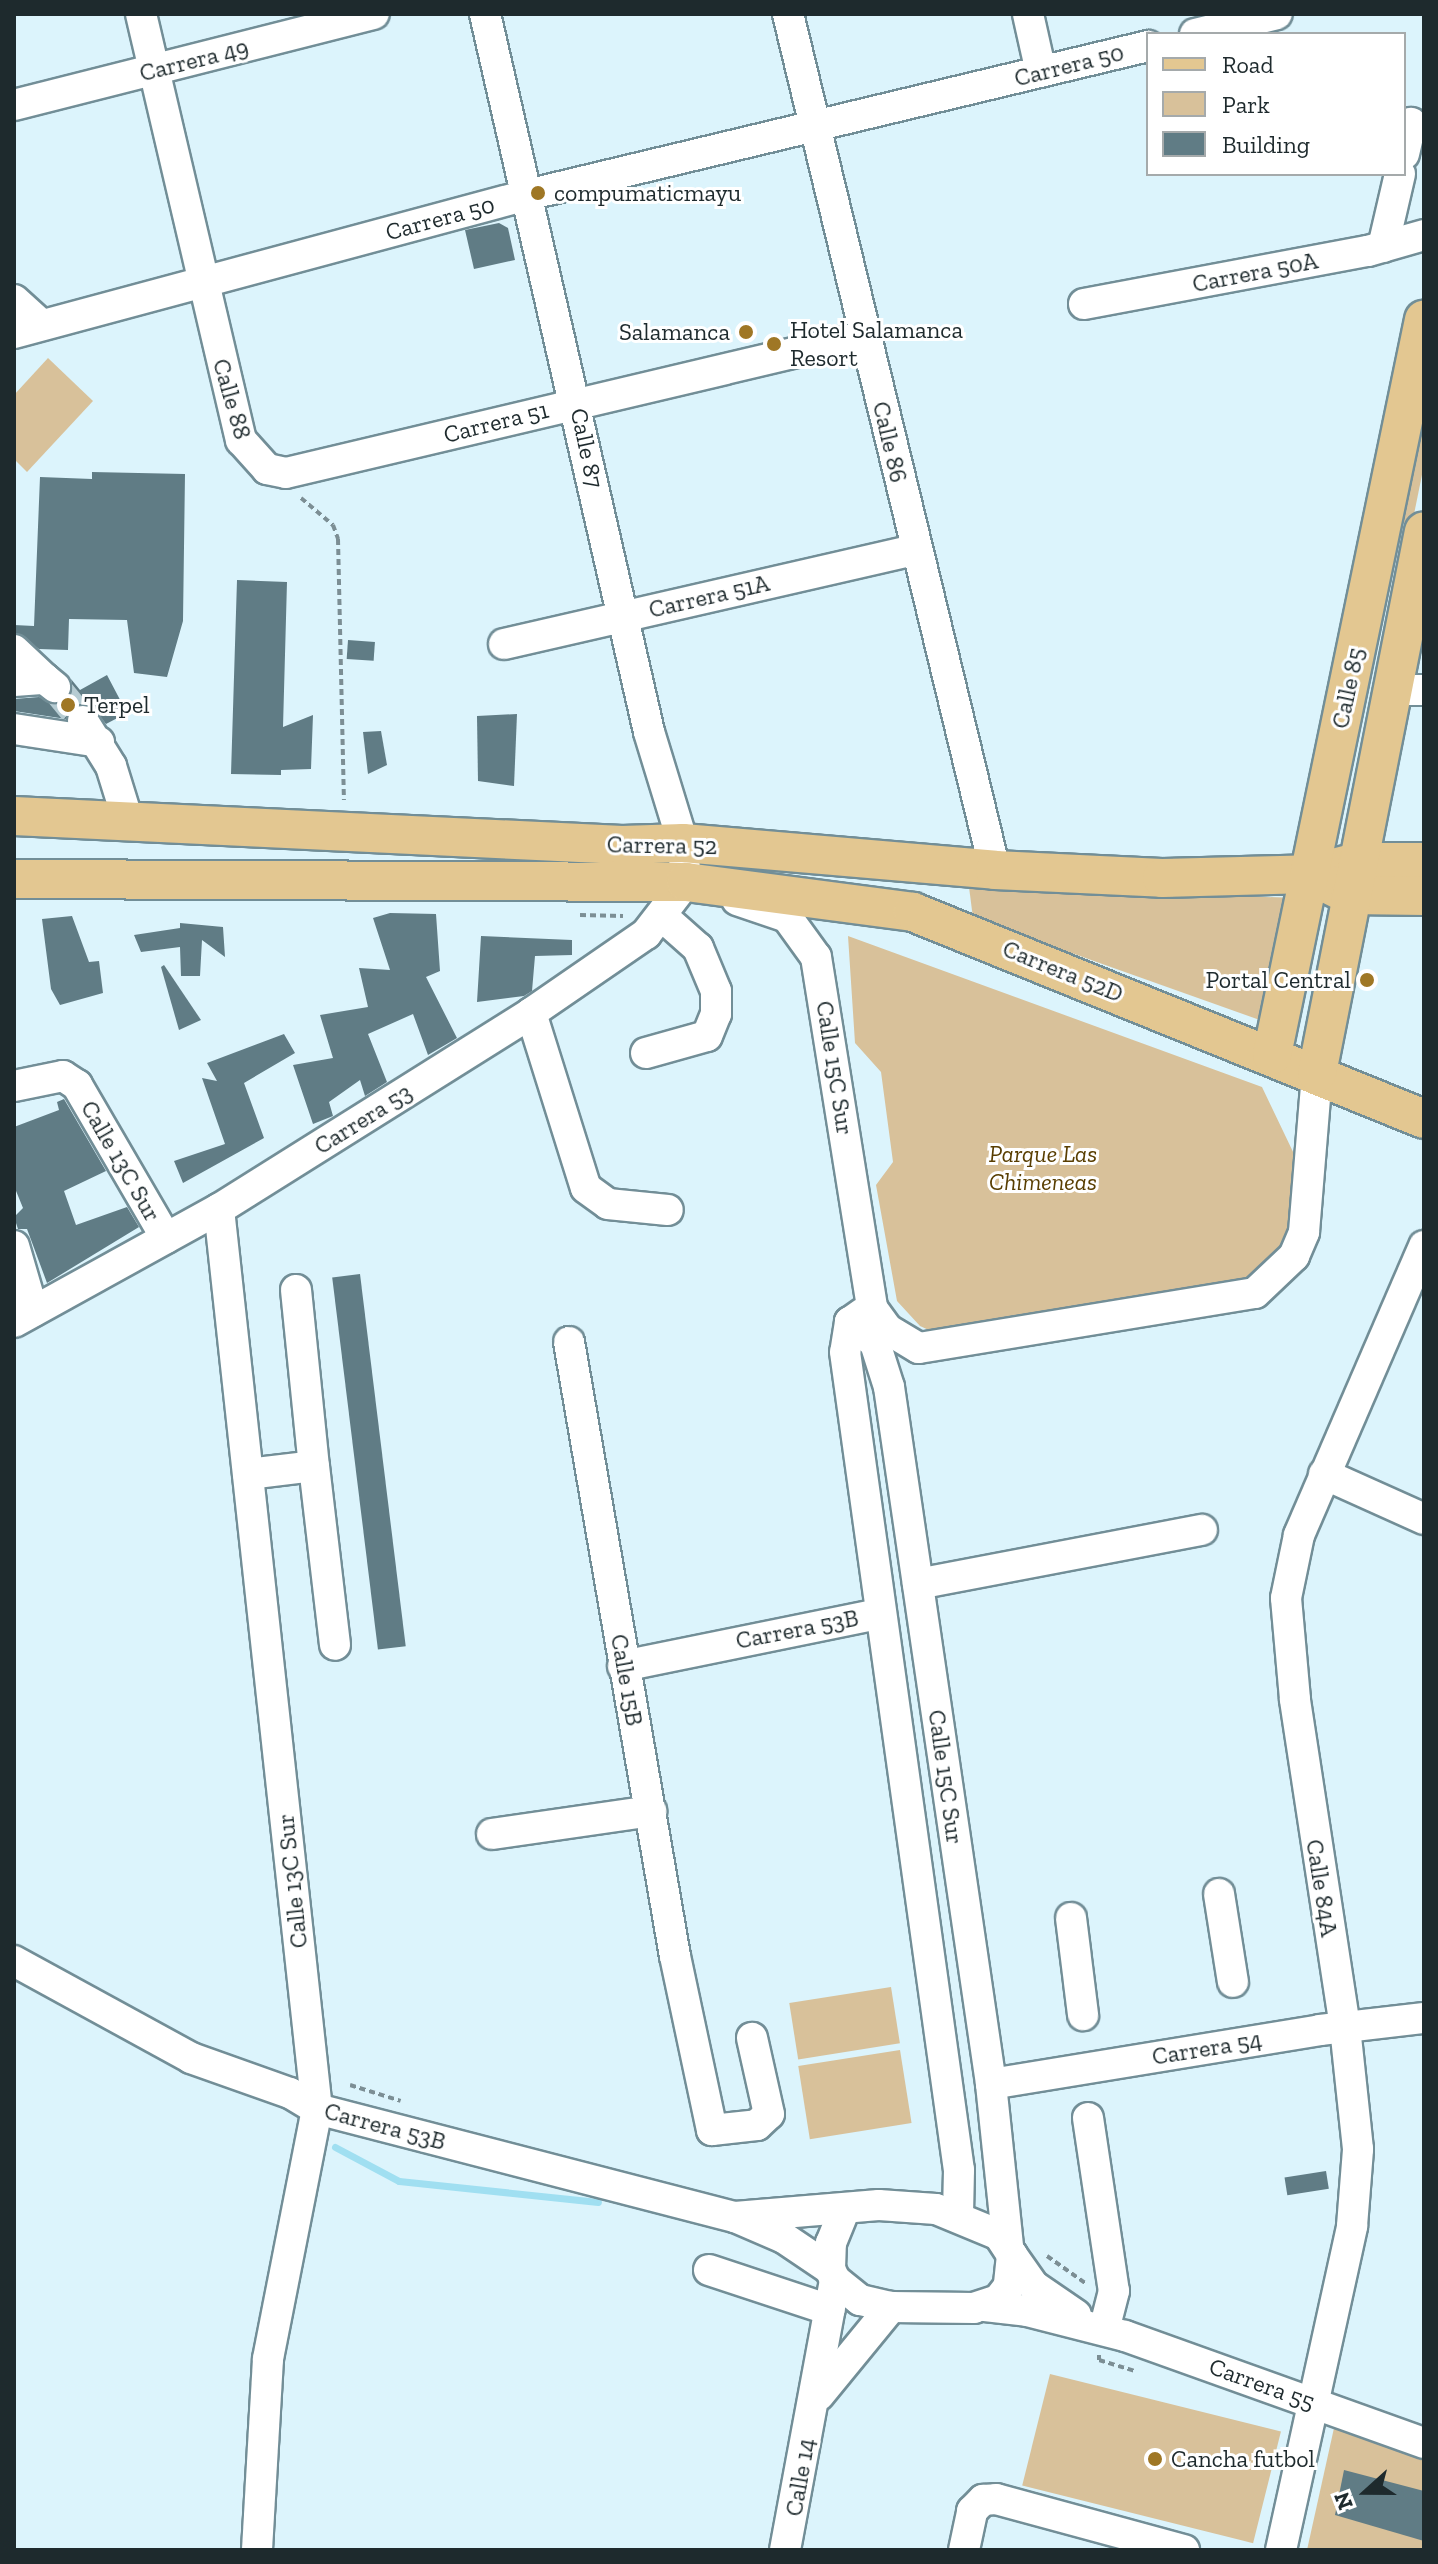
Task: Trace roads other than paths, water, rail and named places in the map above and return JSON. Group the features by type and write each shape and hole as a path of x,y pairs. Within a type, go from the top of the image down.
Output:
{"main road":[{"name":"Calle 85","path":"1272,1055 1424,320"},
{"name":"Calle 85","path":"1317,1073 1354,878 1408,690 1424,531"},
{"name":"Carrera 52","path":"14,816 606,844 683,843 995,870 1162,878 1310,874 1354,878 1424,896"},
{"name":"Carrera 52","path":"1354,878 1424,862"},
{"name":"Carrera 52","path":"14,879 686,882"},
{"name":"Carrera 52D","path":"686,882 913,912 1317,1073 1424,1119"}],"street":[{"name":"Calle 88","path":"141,14 241,440 267,469"},
{"name":"Carrera 49","path":"14,105 374,14"},
{"name":"Calle 87","path":"485,14 577,402 649,732 683,843 686,882"},
{"name":"Calle 86","path":"788,14 915,550 995,870"},
{"path":"1028,14 1041,72"},
{"path":"1202,32 1265,15"},
{"name":"Carrera 50","path":"28,328 527,195 1146,46"},
{"path":"1406,145 1411,123"},
{"path":"1383,247 1400,176"},
{"name":"Carrera 50A","path":"1084,304 1383,247 1424,235"},
{"path":"14,300 28,328"},
{"name":"Carrera 51","path":"267,469 286,473 865,336"},
{"name":"Carrera 51A","path":"504,644 915,550"},
{"path":"14,650 50,683 14,681"},
{"path":"14,729 91,731 128,821"},
{"name":"Carrera 53","path":"23,1317 219,1209 531,1013 646,934 663,917 686,882"},
{"name":"Calle 15C Sur","path":"686,882 787,917 816,957 861,1315 875,1343 889,1387 991,2084 1010,2251"},
{"path":"646,1053 697,1042 707,1036 716,1014 716,991 698,948 663,917"},
{"path":"531,1013 586,1188 608,1204 668,1210"},
{"path":"889,1387 897,1366 919,1348 1255,1293 1294,1256 1304,1232 1317,1073"},
{"name":"Calle 13C Sur","path":"14,1086 63,1076 77,1085 166,1238"},
{"name":"Calle 13C Sur","path":"219,1209 317,2109 268,2359 257,2550"},
{"path":"14,1246 23,1317"},
{"name":"Calle 84A","path":"1281,2550 1352,2226 1358,2149 1345,2027 1297,1714 1286,1598 1299,1535 1424,1246"},
{"path":"296,1290 335,1645"},
{"path":"861,1315 919,1348"},
{"name":"Calle 15C Sur","path":"861,1315 845,1352 878,1614 956,2148 958,2215"},
{"name":"Calle 15B","path":"569,1342 623,1666 687,2018 708,2124 717,2132 757,2125 769,2114 752,2038"},
{"path":"248,1474 314,1466"},
{"path":"1324,1474 1424,1519"},
{"path":"918,1584 1202,1530"},
{"name":"Carrera 53B","path":"623,1666 878,1614"},
{"path":"492,1834 651,1811"},
{"path":"1219,1894 1233,1982"},
{"path":"1071,1918 1083,2015"},
{"name":"Carrera 53B","path":"14,1961 191,2058 290,2093 317,2109 735,2217 784,2238 833,2274 860,2300 891,2307"},
{"name":"Carrera 54","path":"991,2084 1345,2027 1424,2018"},
{"path":"1088,2118 1114,2291 1101,2329"},
{"name":"Carrera 53B","path":"735,2217 844,2211 879,2205 958,2215 999,2235 1010,2251"},
{"path":"813,2403 830,2310 833,2274 831,2243 844,2211"},
{"path":"985,2306 1009,2286 1010,2251"},
{"name":"Carrera 55","path":"1010,2251 1034,2286 1101,2329"},
{"path":"709,2270 830,2310"},
{"name":"Carrera 55","path":"891,2307 985,2306 1101,2329 1424,2443"},
{"path":"813,2403 891,2307"},
{"name":"Calle 14","path":"785,2550 813,2403"},
{"path":"964,2550 972,2511 983,2500 1128,2544 1184,2550"}],"waterway":[{"path":"335,2147 399,2181 598,2202"}],"tunnel":[{"path":"55,687 83,721"}],"place":[{"name":"compumaticmayu","path":"538,193"},
{"name":"Salamanca","path":"746,332"},
{"name":"Hotel Salamanca Resort","path":"774,344"},
{"name":"Terpel","path":"68,705"},
{"name":"Portal Central","path":"1367,980"},
{"name":"Cancha futbol","path":"1155,2459"}],"park label":[{"name":"Parque Las Chimeneas","path":"1043,1168"}]}
